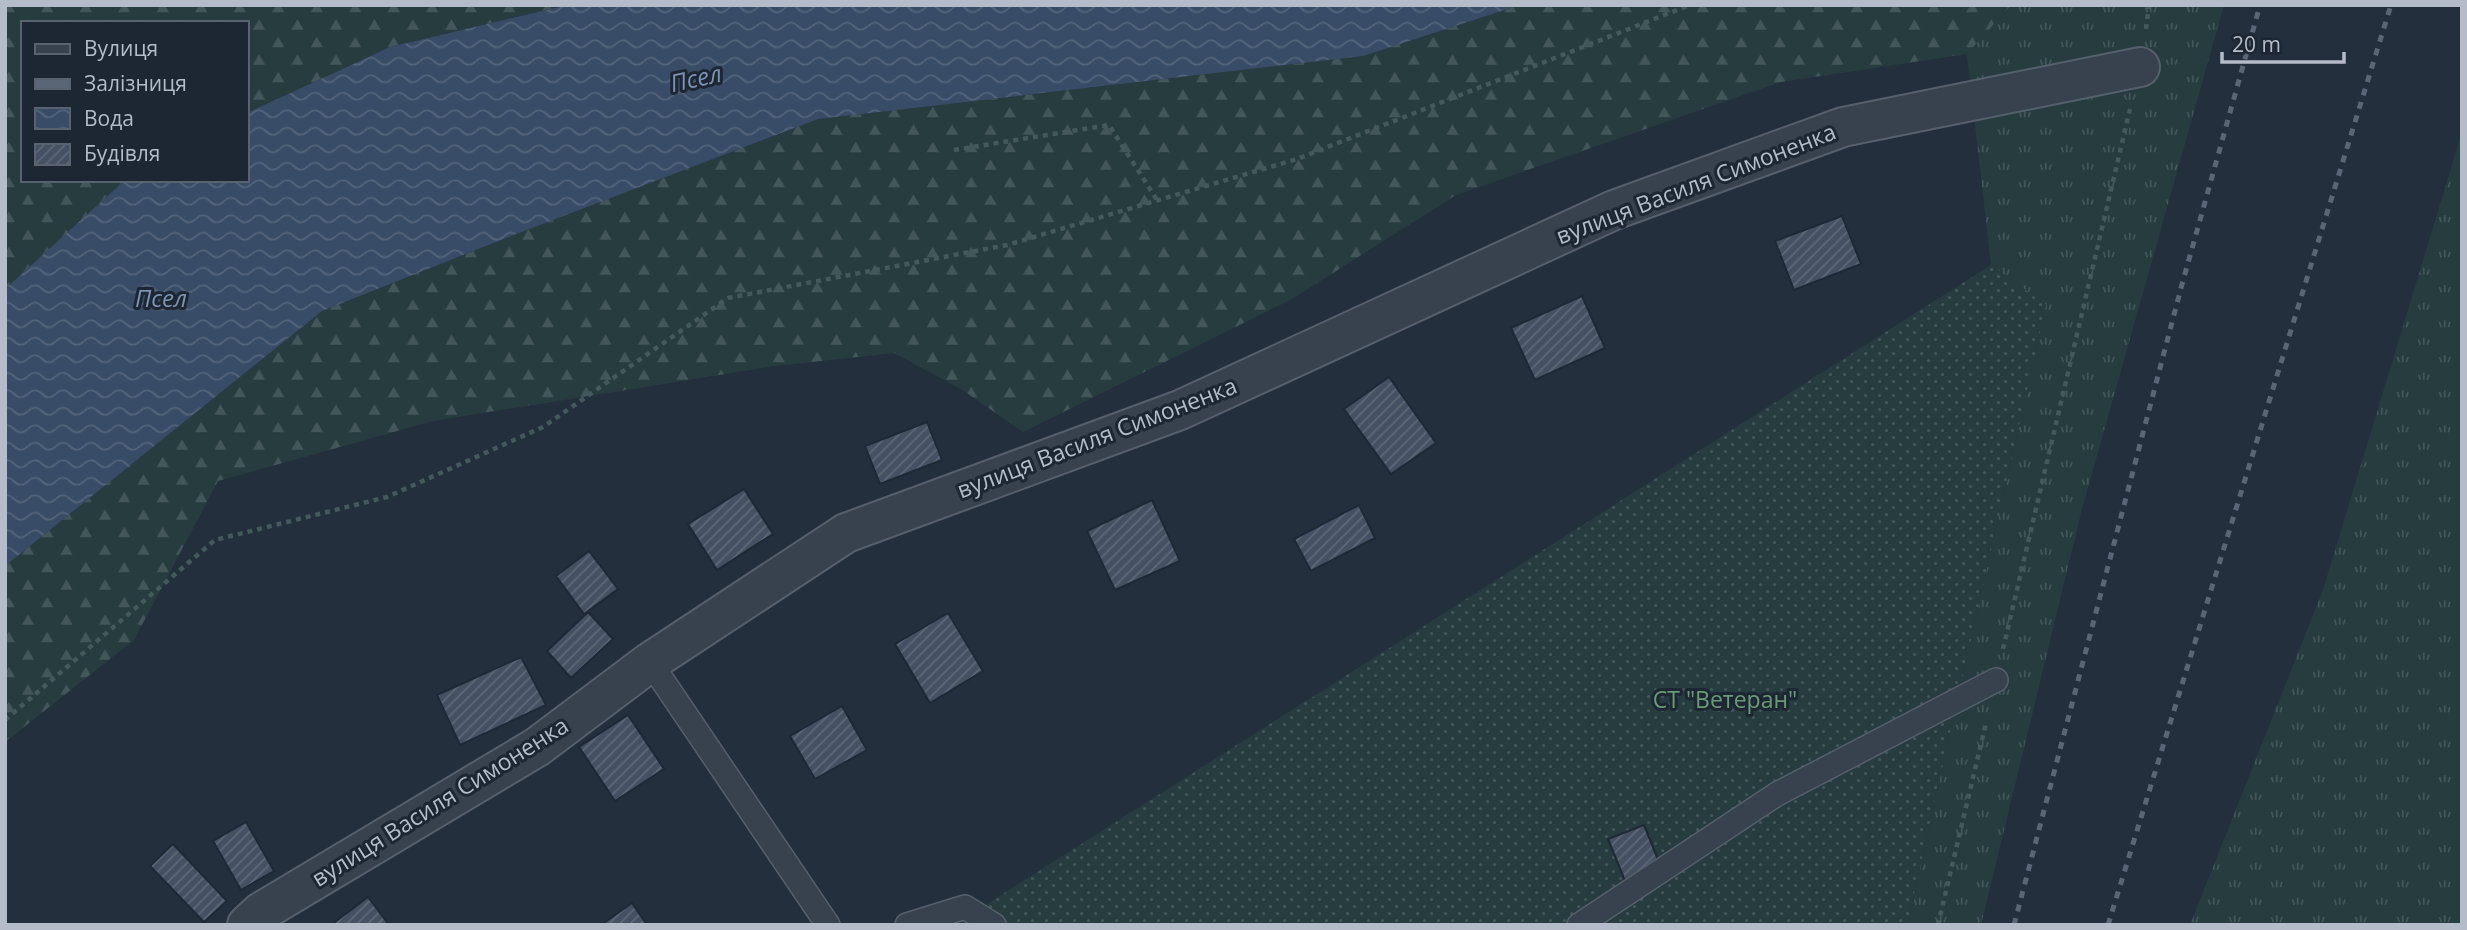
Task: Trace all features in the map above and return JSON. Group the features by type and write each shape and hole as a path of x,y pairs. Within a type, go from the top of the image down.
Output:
{"street":[{"name":"вулиця Василя Симоненка","path":"247,925 261,912 537,747 650,662 846,533 1180,410 1614,210 1843,127 2140,66"}],"lane":[{"path":"650,662 828,925"},
{"path":"1579,925 1777,794 1996,680"},
{"path":"906,925 965,907 994,925"}],"path":[{"path":"5,720 215,540 387,497 543,427 728,298 1007,246 1297,159 1690,5"},
{"path":"1938,925 2140,66"},
{"path":"954,150 1109,125 1157,201"}],"green space":[{"path":"5,5 567,5 390,47 248,113 248,21 21,21 21,182 123,182 5,289"},
{"path":"1520,5 2011,5 1967,54 1781,82 1456,195 1292,299 1023,432 961,389 894,353 775,366 433,421 218,481 134,640 5,742 5,566 322,311 818,119 1363,56"},
{"path":"2011,5 2224,5 2082,509 1981,925 1907,925 2046,305 1991,265 1967,54"},
{"path":"2462,132 2462,925 2190,925 2323,590"},
{"name":"СТ \"Ветеран\"","path":"1991,265 2046,305 1907,925 954,925"}],"water":[{"name":"Псел","path":"567,5 1520,5 1363,56 818,119 322,311 5,566 5,289 123,182 248,182 248,113 390,47"}],"building":[{"path":"1842,216 1861,264 1794,290 1775,241"},
{"path":"1582,296 1605,348 1535,380 1511,328"},
{"path":"1389,377 1436,443 1391,474 1344,409"},
{"path":"927,422 942,460 880,484 865,446"},
{"path":"744,489 773,534 717,570 688,524"},
{"path":"1152,500 1180,561 1115,590 1087,531"},
{"path":"1359,505 1375,538 1311,571 1294,539"},
{"path":"589,551 618,589 584,614 556,576"},
{"path":"588,612 613,639 571,678 547,651"},
{"path":"948,613 983,671 930,703 895,644"},
{"path":"521,657 546,705 460,745 437,695"},
{"path":"842,706 867,750 815,779 790,736"},
{"path":"628,715 664,769 615,801 579,747"},
{"path":"246,822 274,871 241,890 213,841"},
{"path":"1644,825 1661,867 1625,881 1608,839"},
{"path":"173,844 227,901 204,922 150,866"},
{"path":"368,897 389,925 331,925"},
{"path":"632,903 647,925 601,925"}],"railway":[{"path":"2014,925 2181,288 2260,5"},
{"path":"2108,925 2391,5"}]}
